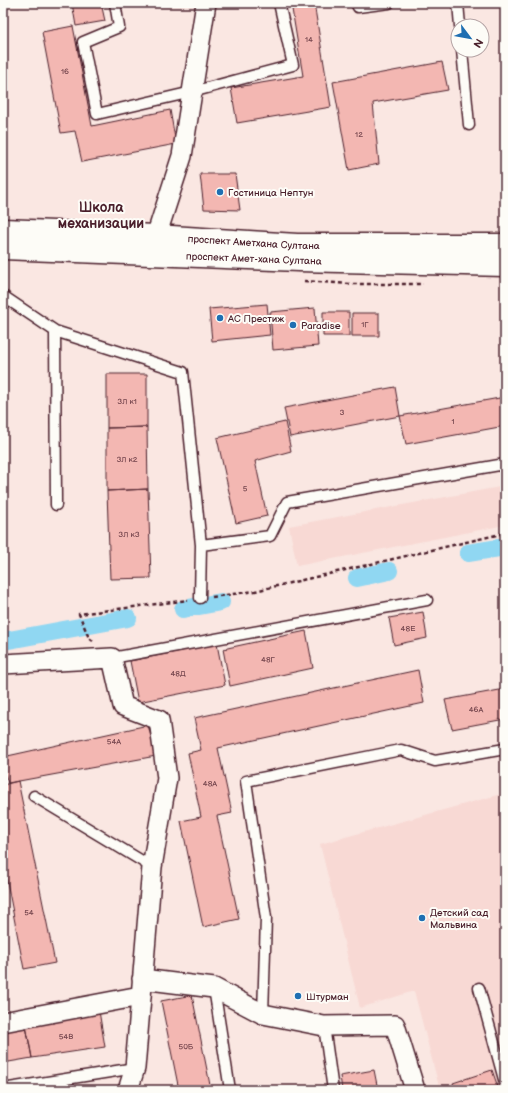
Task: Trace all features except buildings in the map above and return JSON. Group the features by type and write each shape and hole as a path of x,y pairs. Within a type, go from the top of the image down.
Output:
{"main road":[{"name":"проспект Аметхана Султана","path":"3,230 153,245 505,245"},
{"name":"проспект Амет-хана Султана","path":"3,248 153,245 306,260 505,265"}],"street":[{"path":"153,245 182,156 206,3"},
{"path":"3,664 112,658 123,706 159,720 167,778 152,867 135,1068 128,1090"},
{"path":"3,1022 141,987 214,988 263,1014 324,1026 395,1025 415,1090"}],"lane":[{"path":"115,3 119,27 83,42 97,114 192,92 293,65 279,3"},
{"path":"356,3 358,7 389,3"},
{"path":"458,3 459,18"},
{"path":"463,58 469,125"},
{"path":"3,296 55,331 183,372 201,545 200,598"},
{"path":"55,331 56,505"},
{"path":"201,545 270,536 287,502 505,464"},
{"path":"112,658 427,600"},
{"path":"263,1014 266,918 246,781 401,750 435,761 505,748"},
{"path":"34,796 152,867"},
{"path":"214,988 230,1090"},
{"path":"479,988 505,1083"},
{"path":"324,1026 333,1090"},
{"path":"3,1089 135,1068"}],"path":[{"path":"90,638 79,614 255,591 505,533"}],"shaded area":[{"path":"505,486 505,525 297,566 289,526"},
{"name":"Детский сад Мальвина","path":"505,793 505,1090 440,1090 414,991 360,1008 320,844"}],"waterway":[{"path":"468,553 505,547"},
{"path":"357,578 389,571"},
{"path":"183,609 221,602"},
{"path":"3,640 128,618"}],"place":[{"name":"Гостиница Нептун","path":"220,192"},
{"name":"АС Престиж","path":"220,318"},
{"name":"Paradise","path":"293,325"},
{"name":"Детский сад Мальвина","path":"422,918"},
{"name":"Штурман","path":"298,996"}],"district":[{"name":"Школа механизации","path":"101,216"}]}
